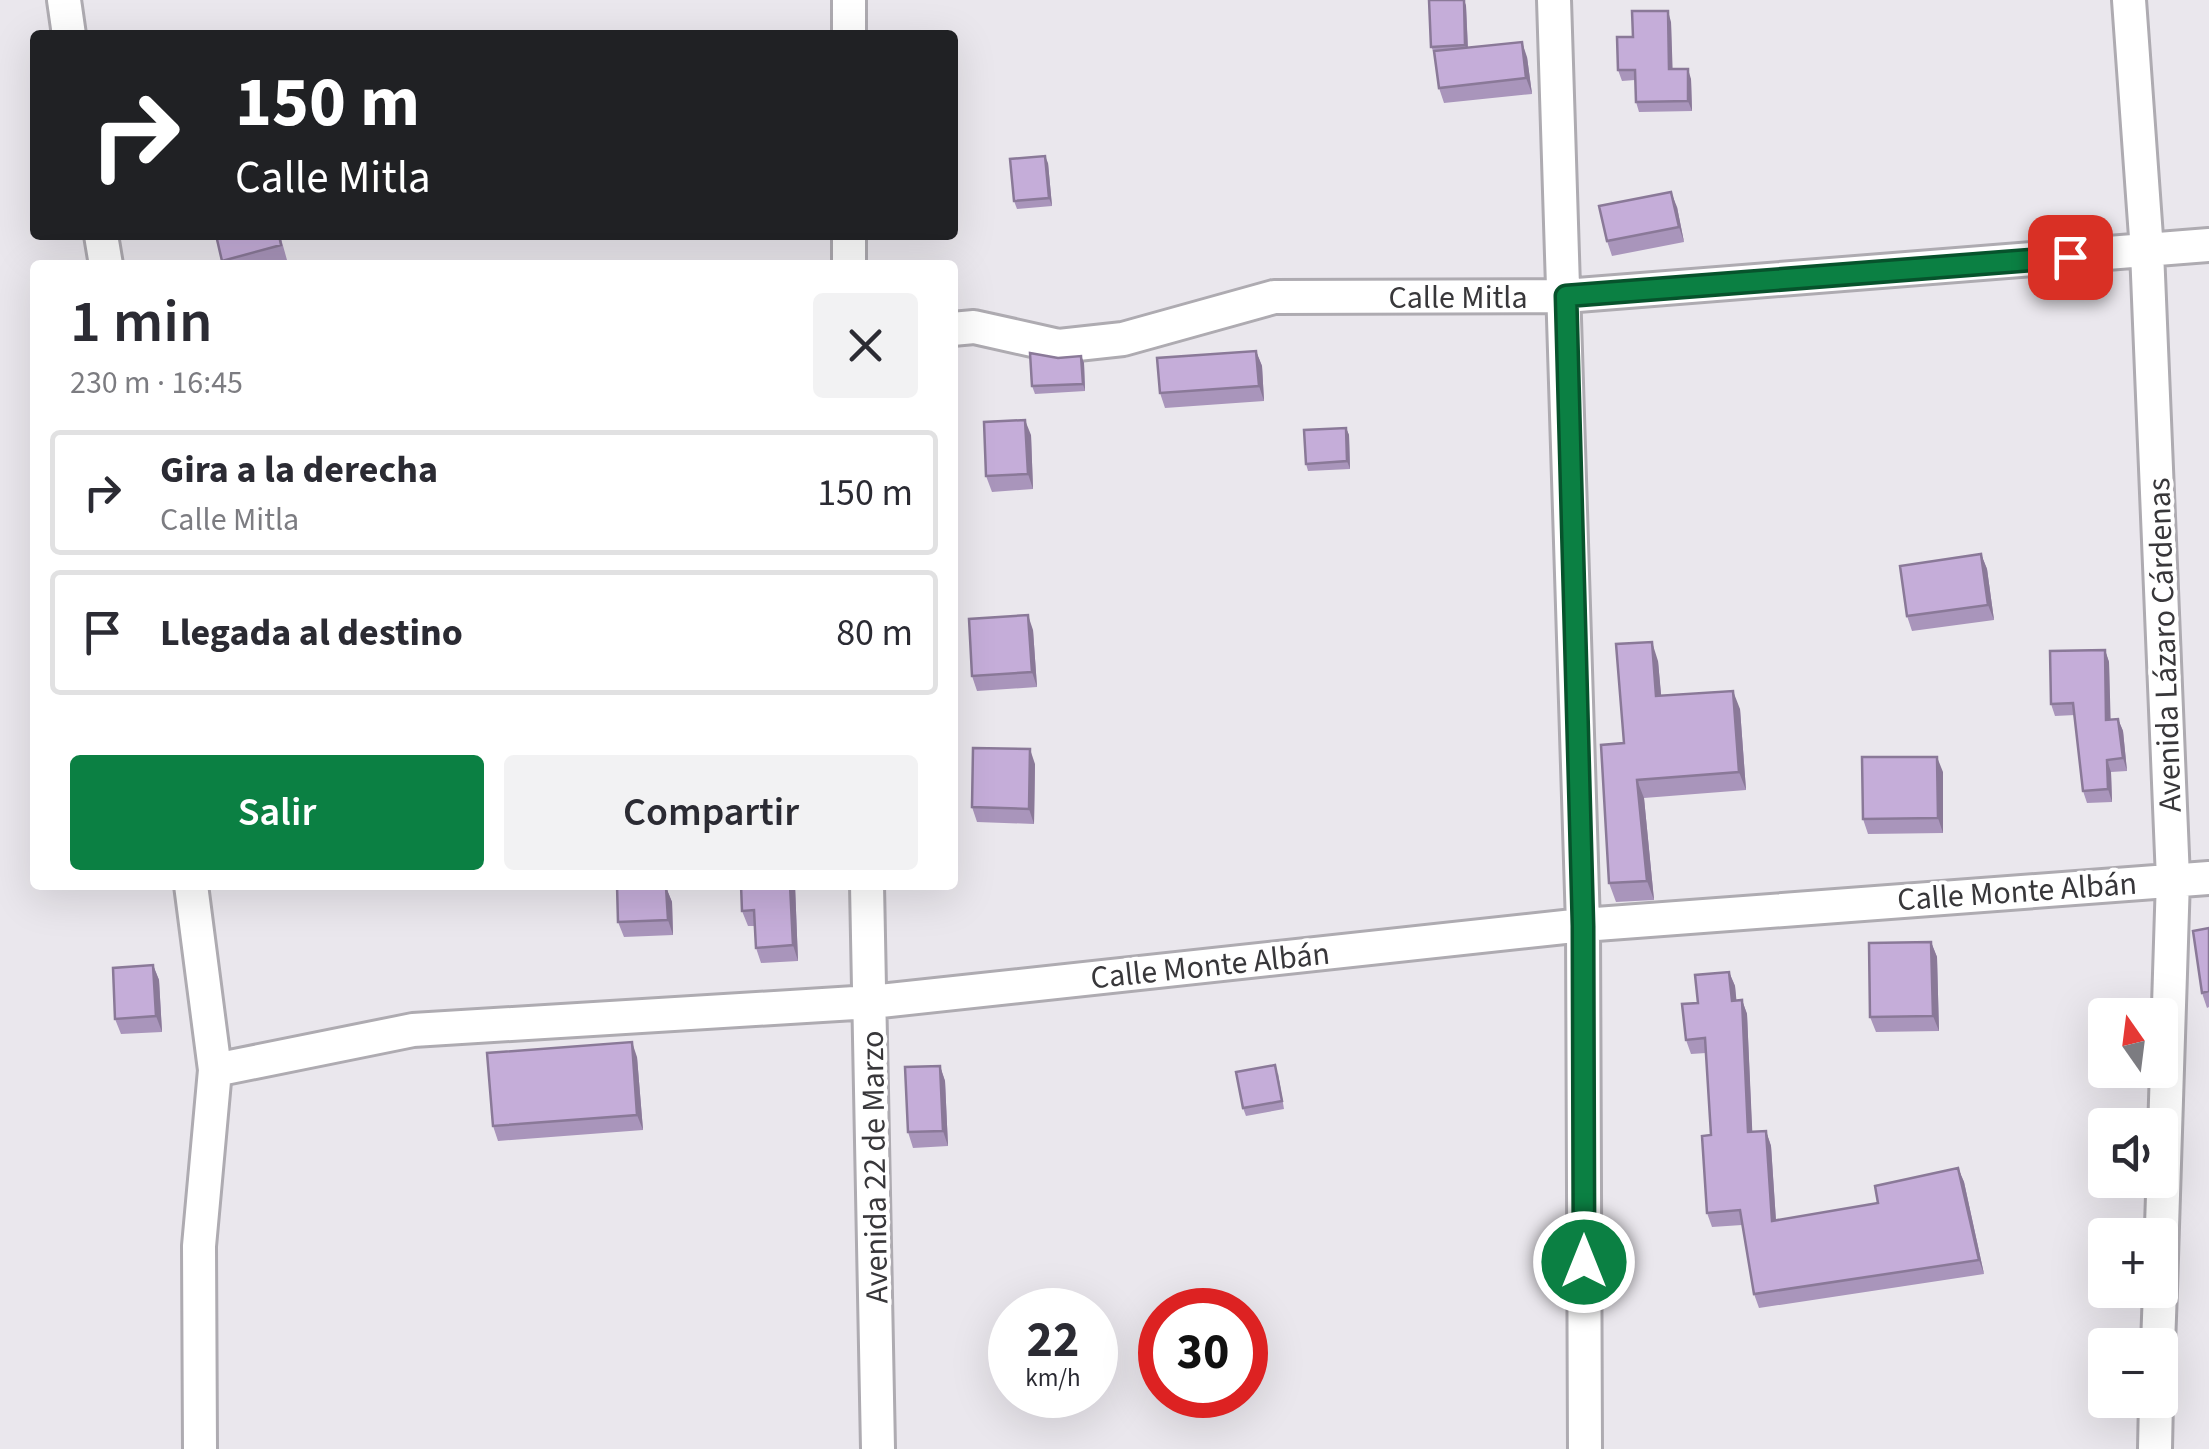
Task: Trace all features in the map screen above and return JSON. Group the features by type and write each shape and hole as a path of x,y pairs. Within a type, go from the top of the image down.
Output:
{"street":[{"path":"64,0 68,30"},
{"path":"849,0 849,30"},
{"path":"1554,0 1583,926 1585,1449"},
{"name":"Avenida Lázaro Cárdenas","path":"2129,0 2148,250 2173,879 2162,1218"},
{"name":"Calle Mitla","path":"958,328 974,327 1058,346 1122,338 1274,297 1566,296 2209,245"},
{"name":"Calle Monte Albán","path":"215,1070 413,1030 871,1002 1583,926 2209,878"},
{"path":"191,890 215,1070 199,1246 200,1449"},
{"name":"Avenida 22 de Marzo","path":"867,890 878,1449"},
{"path":"2155,1449 2156,1418"}],"building":[{"path":"1429,0 1464,0 1465,45 1431,47"},
{"path":"1632,11 1668,11 1669,69 1688,69 1688,101 1636,102 1635,70 1618,70 1617,37 1633,37"},
{"path":"1522,42 1526,78 1439,88 1434,51"},
{"path":"1045,156 1049,198 1014,201 1010,159"},
{"path":"1671,192 1679,227 1607,241 1599,206"},
{"path":"217,240 280,240 281,245 222,260"},
{"path":"1256,351 1259,386 1160,393 1157,358"},
{"path":"1030,353 1058,358 1081,356 1083,384 1032,386"},
{"path":"1025,420 1028,474 986,476 984,422"},
{"path":"1346,428 1347,461 1306,464 1304,430"},
{"path":"1981,554 1988,605 1907,616 1900,566"},
{"path":"1028,615 1032,672 972,676 969,619"},
{"path":"1652,642 1656,696 1733,691 1739,772 1637,780 1647,881 1609,883 1601,745 1624,743 1616,644"},
{"path":"2105,650 2106,720 2118,719 2123,758 2107,760 2108,789 2083,791 2073,703 2051,704 2050,651"},
{"path":"973,748 1030,749 1029,809 972,807"},
{"path":"1862,757 1937,757 1938,818 1863,819"},
{"path":"617,890 666,890 668,920 618,922"},
{"path":"741,890 790,890 793,945 756,948 754,910 742,911"},
{"path":"2209,928 2209,991 2202,993 2193,931"},
{"path":"1931,942 1933,1016 1870,1017 1869,943"},
{"path":"153,965 156,1016 115,1019 113,968"},
{"path":"1729,972 1732,1001 1742,1000 1748,1132 1766,1131 1772,1221 1878,1203 1875,1186 1958,1168 1979,1260 1754,1294 1740,1210 1707,1213 1702,1136 1711,1135 1705,1038 1686,1040 1682,1004 1698,1003 1695,975"},
{"path":"632,1042 637,1115 493,1126 487,1053"},
{"path":"1275,1065 1282,1101 1243,1108 1236,1072"},
{"path":"940,1066 943,1131 908,1132 905,1067"}],"route":[{"path":"1584,1262 1583,926 1566,296 2070,257"}]}
